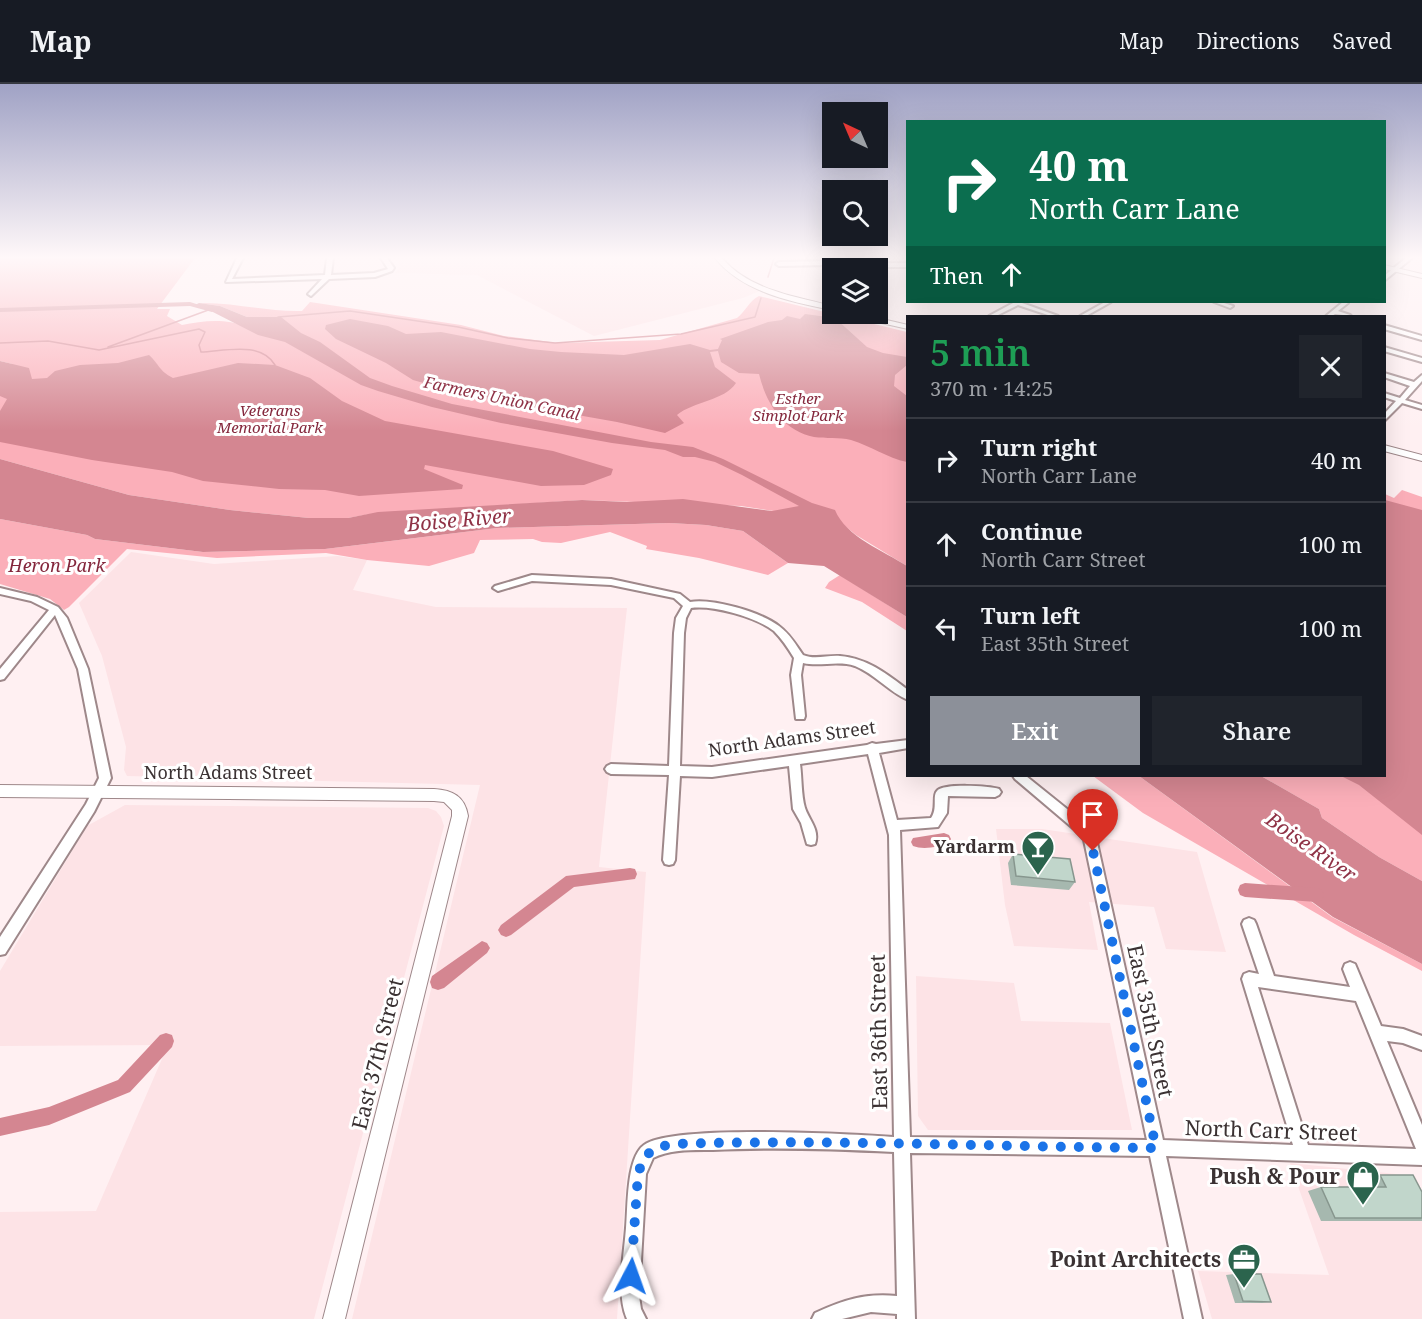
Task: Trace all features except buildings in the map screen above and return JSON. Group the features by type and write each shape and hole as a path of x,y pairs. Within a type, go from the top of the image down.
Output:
{"street":[{"path":"888,317 906,321"},
{"path":"888,322 906,327"},
{"path":"1386,328 1422,338"},
{"path":"1386,350 1422,360"},
{"path":"1386,376 1415,385"},
{"path":"1386,417 1422,377"},
{"path":"1386,396 1422,407"},
{"path":"1386,442 1422,458"},
{"path":"1386,448 1408,453"},
{"path":"498,588 532,578 611,582 677,596 688,606"},
{"path":"0,591 34,599 55,609 66,626 83,669 105,778 100,792 0,949"},
{"path":"669,860 681,625 683,610 688,606 702,604 764,620 783,633 799,658 816,663 838,660 857,662 873,670 906,695"},
{"path":"0,676 55,609"},
{"path":"799,658 796,675 800,716"},
{"name":"North Adams Street","path":"610,769 712,772 872,747 906,744"},
{"name":"East 36th Street","path":"872,747 895,835 906,1313"},
{"path":"794,759 799,809 807,822 810,840"},
{"name":"East 35th Street","path":"1020,777 1078,825 1090,838 1193,1319"},
{"name":"North Adams Street","path":"0,791 421,794 448,796 455,801"},
{"path":"892,825 934,823 941,813 941,794 946,791 995,792"},
{"name":"East 37th Street","path":"334,1319 449,866 460,816 459,807 455,801"},
{"path":"1250,924 1269,982"},
{"path":"1350,969 1422,1144"},
{"path":"1303,1153 1249,979 1360,995"},
{"path":"1375,1033 1403,1036 1422,1043"},
{"name":"North Carr Street","path":"638,1319 633,1312 630,1296 638,1174 642,1161 650,1150 670,1144 871,1142 902,1145 1156,1148 1422,1157"},
{"path":"821,1319 855,1305 872,1302 906,1313"}],"shaded area":[{"path":"555,316 674,316 594,336"},
{"path":"131,552 214,564 337,556 367,560 353,590 436,607 627,608 599,867 646,872 617,1319 352,1319 480,785 127,776 124,770 126,747 102,656 79,603"},
{"path":"125,805 428,808 436,811 441,817 444,826 314,1319 0,1319 0,1212 96,1211 168,1045 0,1046 0,971 87,826"},
{"path":"996,829 1042,829 1197,852 1226,952 1166,949 1154,907 1089,902 1098,950 1014,946 1005,905"},
{"path":"916,976 1014,983 1021,1021 1110,1023 1132,1130 928,1130 918,1116"},
{"path":"1290,1163 1415,1176 1422,1191 1422,1319 1212,1319 1198,1271 1329,1275"}],"green space":[{"path":"0,316 167,316 182,325 222,321 245,327 263,317 244,316 400,316 461,325 504,336 558,343 660,340 739,316 822,316 822,324 874,324 906,332 906,565 856,535 839,521 741,506 582,500 370,514 348,518 309,518 230,510 129,495 0,459 0,368 12,364 0,361"},
{"path":"1402,490 1422,497 1422,881 1379,857 1322,818 1319,809 1263,777 1386,777 1386,494 1394,498"},
{"name":"Heron Park","path":"0,519 87,535 95,539 203,552 325,549 497,528 669,523 706,525 743,531 788,563 768,575 699,558 646,549 647,546 610,532 561,543 533,539 480,540 474,553 429,566 367,560 326,553 217,558 127,549 64,610 50,599 0,584"},
{"path":"840,575 906,616 906,630 862,602 825,588 829,582"},
{"path":"1094,777 1140,777 1332,917 1422,964 1422,971 1354,935 1143,813"}],"water":[{"name":"Boise River","path":"220,316 281,317 301,333 320,342 370,378 452,404 651,442 693,447 723,459 812,503 835,510 840,520 857,536 906,565 906,616 824,566 788,563 743,531 706,525 669,523 497,528 325,549 203,552 95,539 87,535 0,519 0,459 129,495 230,510 309,518 348,518 378,512 582,500 627,502 683,499 772,511 799,506 715,462 695,457 683,457 665,450 501,423 432,407 378,391 361,385 285,342 258,335"},
{"name":"Farmers Union Canal","path":"787,316 800,319 803,316 822,316 822,324 842,324 867,347 883,353 906,357 906,366 895,375 894,386 906,395 906,462 851,440 814,437 793,429 771,405 759,374 739,373 721,362 718,351 710,352 715,367 736,383 724,394 684,410 677,415 684,423 665,433 617,422 469,396 413,380 386,363 336,339 325,329 326,325 350,319 388,326 406,334 441,332 530,349 624,355 690,344 710,350 718,349 722,340 720,339 768,322 782,320"},
{"path":"149,355 162,370 173,378 238,363 275,365 310,378 342,401 385,421 553,451 613,469 611,475 584,485 541,486 425,465 424,469 463,485 462,489 359,496 325,490 279,489 203,481 172,472 92,460 0,442 0,411 7,399 0,396 0,361 29,368 32,379 47,378 55,371 80,365 118,363"},
{"path":"1386,500 1422,510 1422,835 1359,785 1343,777 1386,777"},
{"name":"Boise River","path":"1140,777 1263,777 1319,809 1322,818 1379,857 1422,881 1422,964 1333,917"}],"waterway":[{"path":"108,347 193,316"},
{"path":"278,317 294,316"},
{"path":"381,316 458,327 508,338 555,343 681,334 755,316"},
{"path":"0,343 48,341 99,350 199,329 205,332 199,345 201,352 231,349 252,350 269,358 275,365"},
{"path":"918,842 944,839"},
{"path":"506,930 571,881 630,874"},
{"path":"1245,890 1317,895"},
{"path":"438,982 482,948"},
{"path":"0,1127 49,1116 124,1086 166,1041"}],"place":[{"name":"Yardarm","path":"1038,876"},
{"name":"Push & Pour","path":"1363,1206"},
{"name":"Point Architects","path":"1244,1289"}],"route":[{"path":"631,1276 638,1174 642,1161 650,1150 670,1144 871,1142 902,1145 1156,1148 1093,851"}],"park label":[{"name":"Esther Simplot Park","path":"798,408"},
{"name":"Veterans Memorial Park","path":"270,420"}]}
